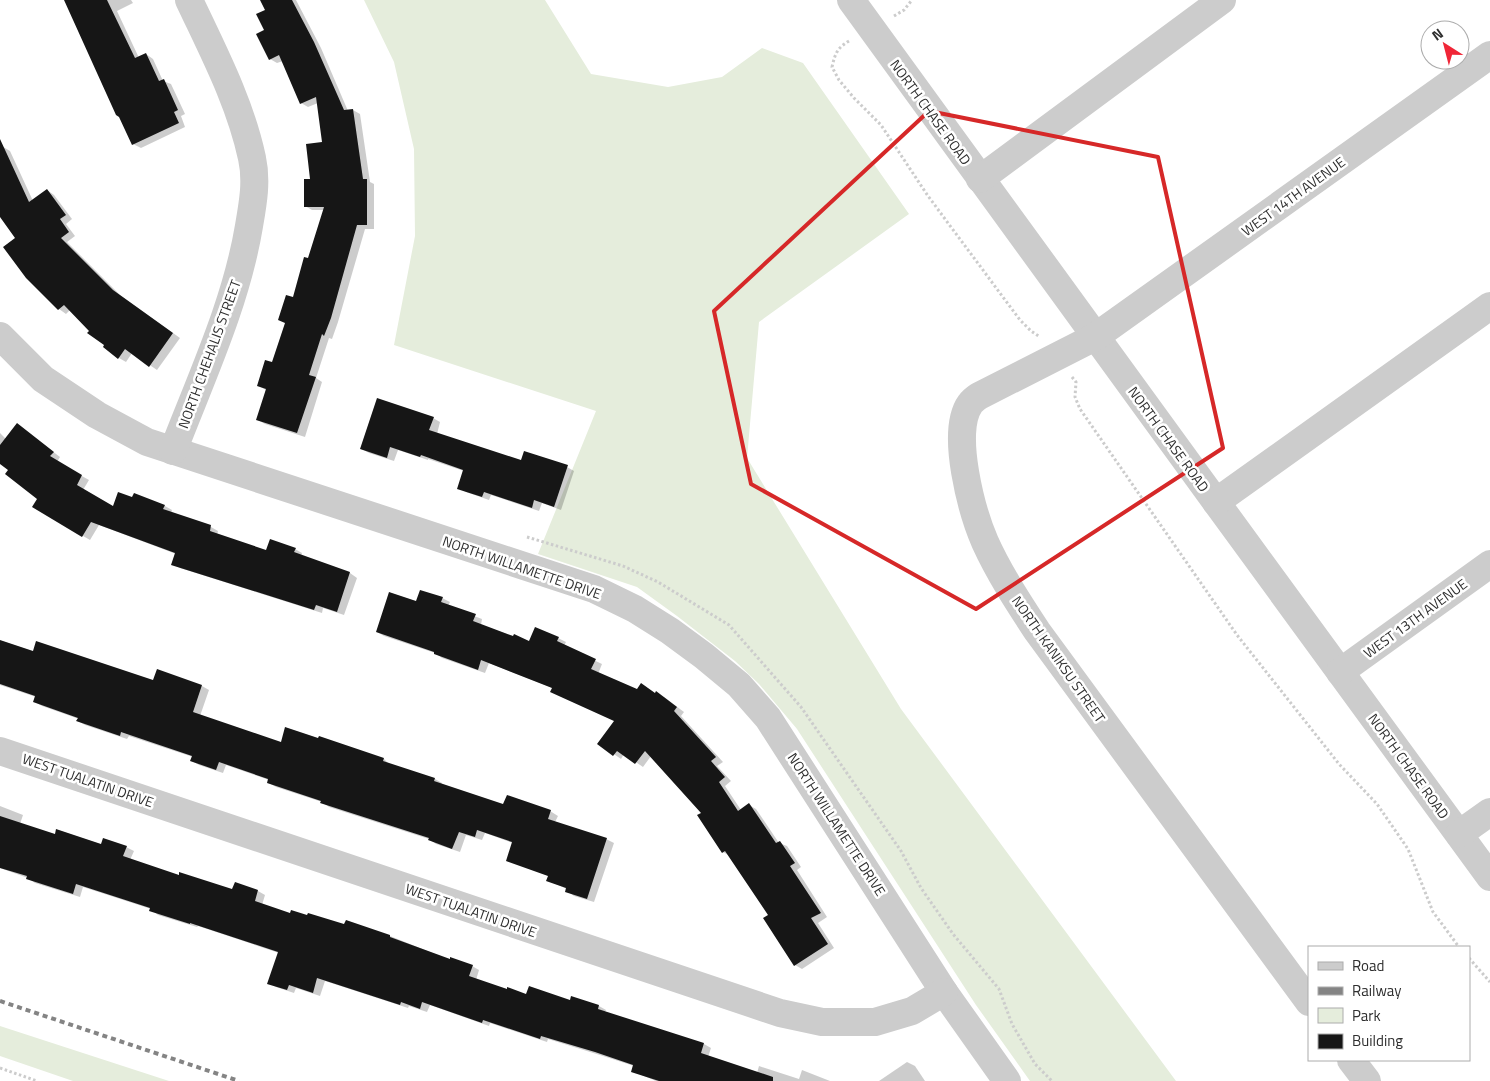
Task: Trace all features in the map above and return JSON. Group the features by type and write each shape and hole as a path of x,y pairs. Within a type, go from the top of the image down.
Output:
{"street":[{"name":"NORTH CHEHALIS STREET","path":"173,452 233,294 247,239 255,192 253,159 233,93 189,0"},
{"path":"980,179 1222,0"},
{"name":"NORTH CHASE ROAD","path":"855,1 980,179 1490,877"},
{"name":"WEST 14TH AVENUE","path":"1095,337 1490,55"},
{"path":"1216,502 1490,306"},
{"name":"NORTH WILLAMETTE DRIVE","path":"0,336 43,379 125,432 173,452 594,589 635,609 670,631 704,656 739,685 768,718 944,992 1007,1081"},
{"name":"NORTH KANIKSU STREET","path":"1095,337 979,396 970,404 966,414 962,451 970,500 984,541 999,570 1036,631 1308,1001"},
{"name":"WEST 13TH AVENUE","path":"1340,672 1490,564"},
{"name":"WEST TUALATIN DRIVE","path":"0,751 780,1013 822,1022 875,1022 912,1012 944,992"},
{"path":"1459,834 1490,812"},
{"path":"1352,1061 1367,1081"}],"path":[{"path":"904,10 912,0"},
{"path":"840,46 835,53 832,67 839,80 881,125 928,196 1020,320 1031,331 1045,340 1076,382 1076,397 1080,409 1196,574 1217,608 1339,764 1377,804 1408,849 1433,912 1459,946"},
{"path":"1470,959 1490,982"},
{"path":"0,1068 37,1081"}],"highlighted area":[{"path":"929,111 1158,157 1223,448 976,609 751,484 714,311"}],"green space":[{"path":"364,0 545,0 591,74 668,87 722,77 762,48 803,63 909,214 759,322 747,458 901,709 1176,1081 1030,1081 976,1005 797,729 759,684 735,661 637,587 538,554 596,411 394,345 415,236 414,149 394,62"},
{"path":"0,1026 169,1081 73,1081 0,1056"}],"building":[{"path":"64,0 107,0 135,58 146,53 159,81 164,79 178,110 174,112 179,123 132,145 119,117 116,115"},
{"path":"260,0 292,0 314,42 344,110 353,109 363,179 367,179 367,225 357,225 331,318 324,336 322,334 309,375 316,377 297,433 256,420 266,389 257,386 265,360 272,362 285,323 278,320 286,295 293,297 304,257 308,258 324,207 304,207 304,179 310,179 306,144 322,142 316,97 300,104 279,55 269,60 256,34 264,30 256,14 265,10"},
{"path":"0,139 29,202 47,189 66,215 60,219 69,232 61,238 113,290 173,333 149,367 125,349 118,359 103,347 104,345 87,333 89,331 64,305 58,310 26,278 3,247 15,238 0,217"},
{"path":"377,398 434,417 429,430 521,460 524,451 568,465 554,507 534,500 532,508 484,492 482,497 457,489 463,470 421,455 420,457 390,447 387,458 360,449"},
{"path":"17,423 54,452 50,456 82,475 77,485 113,506 118,492 132,497 134,493 165,505 163,509 211,525 210,531 266,550 270,539 296,548 294,552 350,572 337,612 316,605 314,610 171,565 175,553 91,522 82,537 32,507 37,499 5,474 8,470 0,464 0,445"},
{"path":"420,590 443,597 441,602 476,614 473,621 513,636 514,634 529,641 535,627 559,637 557,641 596,659 591,669 637,689 641,683 655,693 656,691 677,707 674,711 716,757 711,761 725,777 719,782 738,811 749,803 776,843 780,841 795,863 790,866 821,913 811,918 828,944 794,966 763,918 768,915 725,851 722,853 697,815 701,813 645,751 635,764 617,751 613,756 597,744 614,721 550,692 552,688 481,660 478,670 434,654 434,652 376,632 389,592 416,601"},
{"path":"0,640 33,651 36,641 153,680 157,669 202,685 193,712 281,742 285,727 318,738 319,736 384,758 383,761 435,778 434,781 503,804 507,795 551,810 548,819 607,838 587,899 565,892 566,888 546,881 548,876 506,861 512,842 477,830 475,837 459,832 452,849 428,840 429,838 320,803 321,801 267,783 268,779 219,762 216,770 190,761 192,756 121,732 120,736 76,721 78,718 33,702 35,696 0,684"},
{"path":"0,816 55,834 56,829 101,844 103,838 127,846 123,856 179,875 179,872 232,889 235,882 258,890 255,901 290,913 291,910 307,915 308,913 344,924 346,920 390,935 390,937 450,959 450,957 473,965 469,976 507,989 507,987 526,994 529,986 570,1000 571,996 599,1005 598,1009 704,1043 701,1053 773,1077 773,1081 659,1081 631,1072 633,1065 595,1052 541,1036 540,1039 483,1020 482,1023 422,1002 420,1009 401,1002 400,1005 317,978 313,993 289,985 287,990 267,984 278,952 149,911 150,908 76,884 73,894 26,879 27,876 0,868"}],"railway":[{"path":"0,1001 239,1081"}]}
